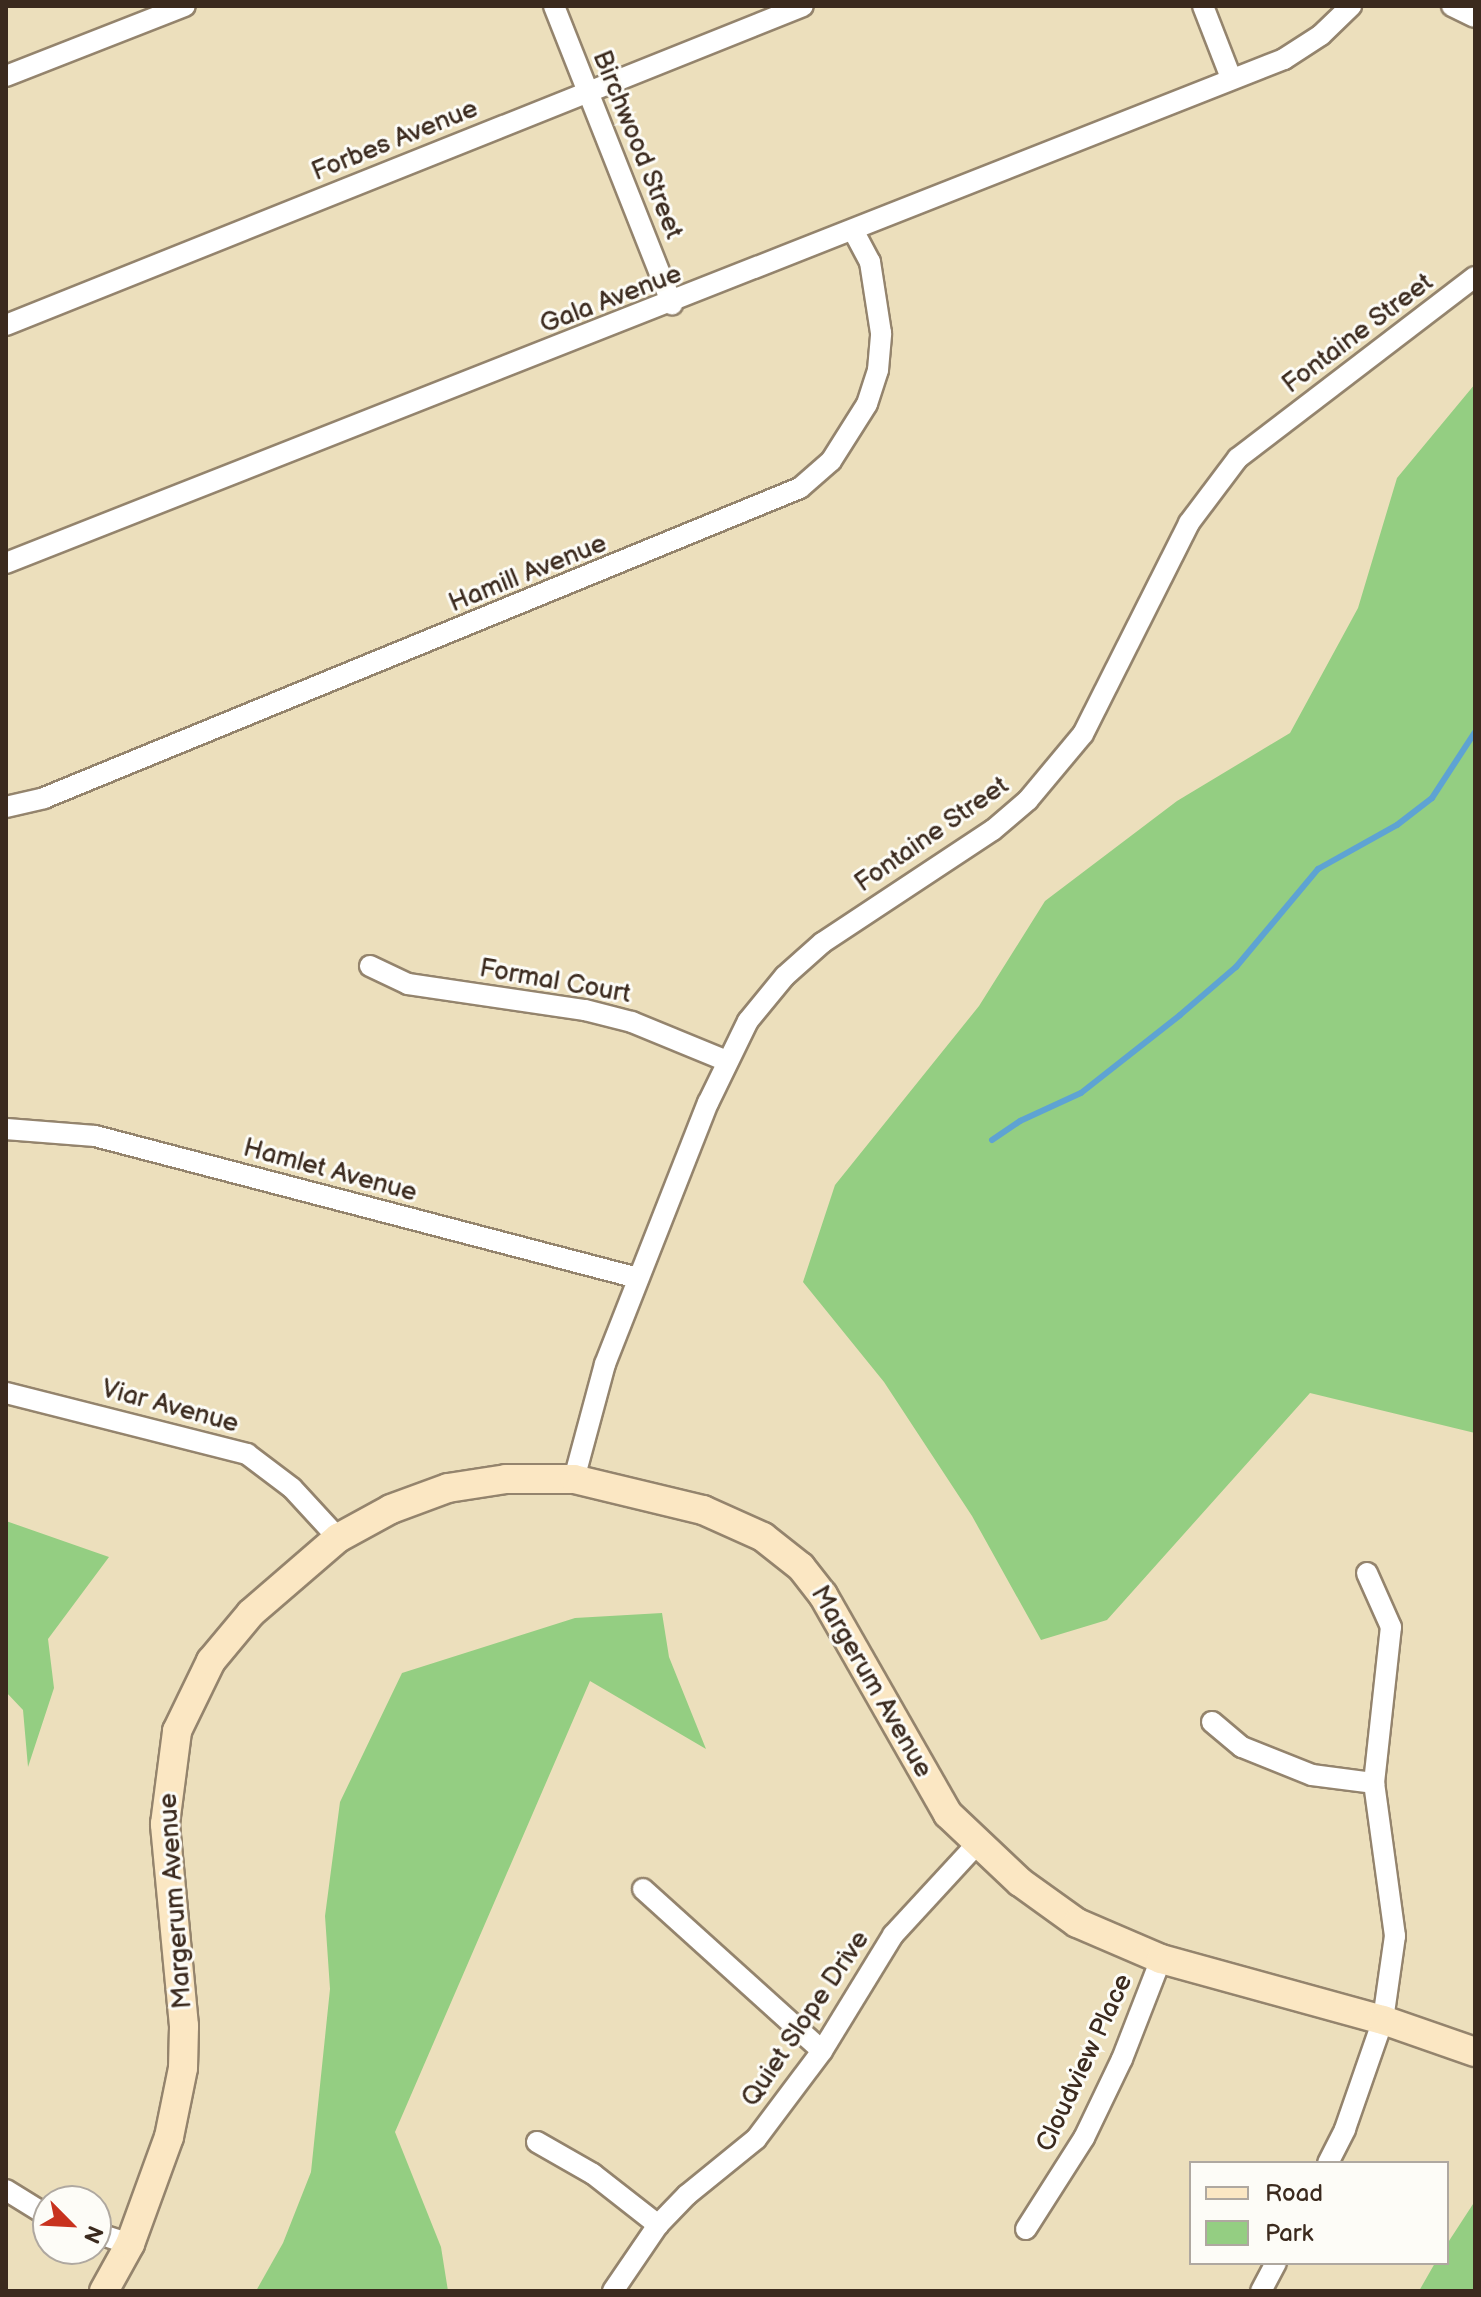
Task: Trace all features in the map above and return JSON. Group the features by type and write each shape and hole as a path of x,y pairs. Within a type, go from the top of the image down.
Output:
{"street":[{"path":"6,76 185,6"},
{"name":"Birchwood Street","path":"554,6 672,304"},
{"name":"Forbes Avenue","path":"6,325 803,6"},
{"path":"1203,6 1231,78"},
{"name":"Gala Avenue","path":"6,563 854,232 1231,78 1303,48 1351,6"},
{"path":"1452,6 1475,17"},
{"name":"Hamill Avenue","path":"6,807 44,798 800,488 831,461 867,404 878,370 881,333 870,262 854,232"},
{"name":"Fontaine Street","path":"574,1479 605,1364 727,1061 748,1021 813,951 993,830 1028,800 1083,734 1189,523 1238,458 1475,277"},
{"name":"Formal Court","path":"370,966 408,984 621,1019 727,1061"},
{"name":"Hamlet Avenue","path":"6,1129 95,1136 638,1278"},
{"name":"Viar Avenue","path":"6,1393 213,1441 247,1454 292,1488 338,1538"},
{"name":"Margerum Avenue","path":"104,2291 130,2244 169,2137 183,2068 184,2026 165,1824 177,1731 211,1661 251,1613 338,1538 391,1509 448,1488 506,1479 574,1479 703,1510 763,1537 801,1567 823,1595 948,1814 977,1844 1077,1923 1161,1959 1383,2020 1475,2052"},
{"path":"1329,2161 1345,2129 1383,2020 1395,1936 1374,1783 1391,1627 1367,1573"},
{"path":"1212,1722 1242,1747 1312,1775 1374,1783"},
{"name":"Quiet Slope Drive","path":"613,2291 658,2225 687,2195 756,2139 822,2051 893,1935 977,1844"},
{"path":"643,1889 822,2051"},
{"name":"Cloudview Place","path":"1026,2229 1084,2138 1122,2059 1161,1959"},
{"path":"537,2142 593,2174 658,2225"},
{"path":"6,2190 32,2206"},
{"path":"112,2238 130,2244"},
{"path":"1261,2291 1275,2265"}],"green space":[{"path":"1475,384 1475,1433 1310,1393 1107,1620 1041,1640 972,1516 884,1382 803,1282 835,1185 979,1006 1045,901 1177,801 1290,733 1358,608 1397,478"},
{"path":"6,1521 109,1557 48,1639 54,1688 28,1767 23,1710 6,1692"},
{"path":"662,1613 669,1657 706,1749 590,1681 395,2132 441,2247 448,2291 256,2291 283,2243 311,2172 330,1989 325,1916 340,1802 402,1673 575,1618"},
{"path":"1475,2201 1475,2291 1419,2291 1434,2265 1449,2265 1449,2241"}],"waterway":[{"path":"992,1140 1020,1121 1081,1093 1180,1015 1236,967 1318,869 1397,825 1432,798 1475,732"}]}
